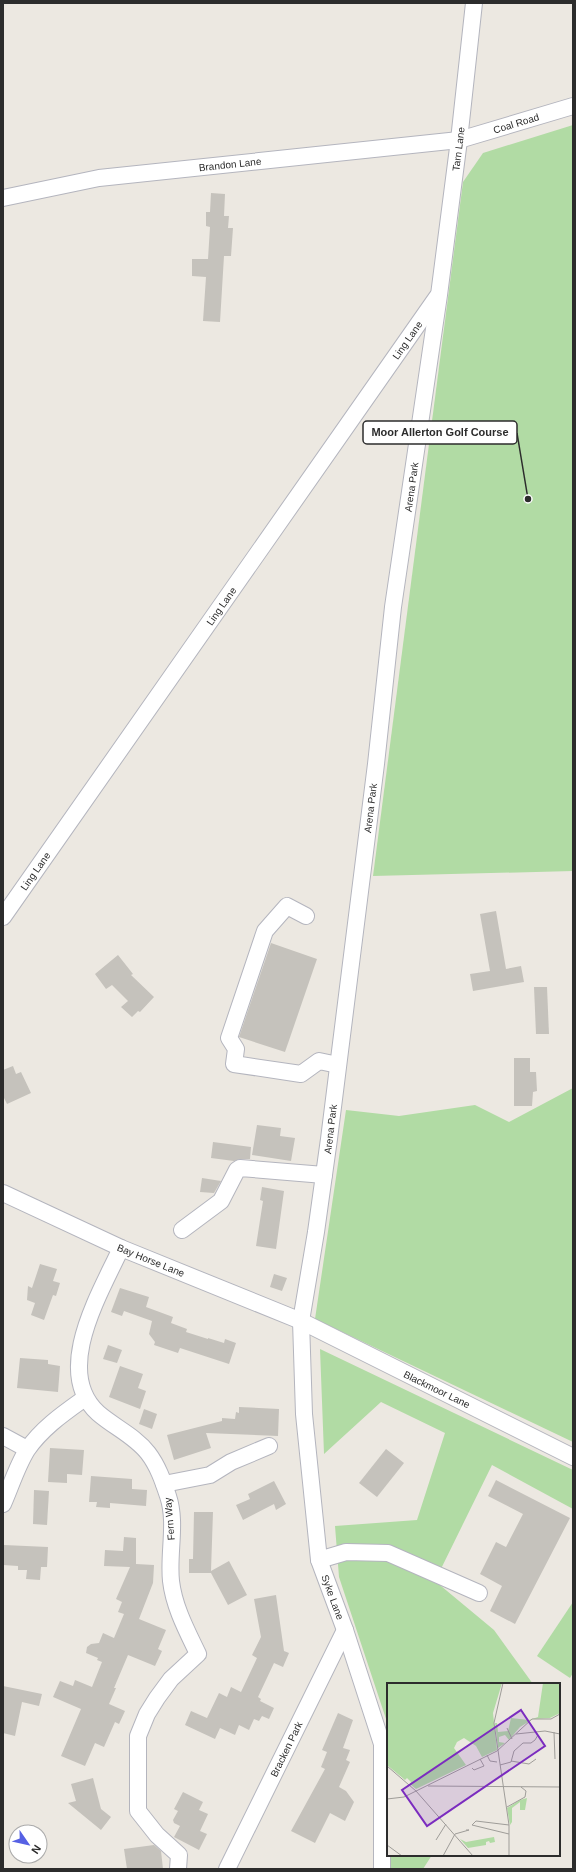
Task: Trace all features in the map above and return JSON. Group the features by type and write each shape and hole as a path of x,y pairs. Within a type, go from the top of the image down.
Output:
{"street":[{"name":"Tarn Lane","path":"439,294 459,140 474,3"},
{"name":"Coal Road","path":"459,140 573,106"},
{"name":"Brandon Lane","path":"3,198 99,178 459,140"},
{"name":"Ling Lane","path":"3,917 439,294"},
{"name":"Arena Park","path":"301,1321 324,1175 376,764 393,607 439,294"},
{"path":"306,916 287,906 265,931 229,1038 236,1049 234,1064 301,1074 319,1061 338,1065"},
{"path":"182,1230 221,1201 237,1170 240,1168 324,1175"},
{"name":"Bay Horse Lane","path":"3,1193 121,1248 301,1321"},
{"name":"Fern Way","path":"121,1248 86,1324 79,1359 80,1379 85,1398 98,1412 147,1452 161,1475 169,1499 172,1526 171,1580 176,1603 184,1625 198,1654 171,1679 147,1714 138,1736 138,1811 157,1836 179,1854 178,1869"},
{"name":"Blackmoor Lane","path":"301,1321 573,1457"},
{"name":"Syke Lane","path":"301,1321 304,1414 319,1560 345,1630 382,1744 382,1869"},
{"path":"3,1504 27,1449 42,1432 60,1416 85,1398"},
{"path":"3,1436 27,1449"},
{"path":"164,1484 210,1475 231,1462 270,1446"},
{"path":"319,1560 346,1552 388,1553 479,1593"},
{"name":"Bracken Park","path":"227,1869 345,1630"}],"green space":[{"path":"573,125 573,871 373,876 463,182 483,153"},
{"path":"573,1088 573,1442 315,1319 346,1110 399,1116 475,1105 509,1122"},
{"path":"320,1349 573,1470 573,1509 492,1465 435,1581 494,1630 532,1683 387,1683 387,1722 339,1577 335,1526 417,1520 445,1433 381,1402 324,1454"},
{"path":"573,1602 573,1673 570,1678 537,1656"},
{"path":"390,1856 431,1856 423,1869 390,1869"}],"building":[{"path":"211,193 225,194 224,216 229,216 228,228 233,228 231,256 224,256 220,322 203,321 206,277 192,276 192,259 208,259 210,227 206,226 206,212 210,212"},
{"path":"496,911 506,969 521,966 524,982 473,991 470,974 490,971 480,914"},
{"path":"271,943 317,959 285,1052 239,1037"},
{"path":"118,955 133,974 131,975 154,997 140,1012 138,1011 132,1017 121,1007 128,1001 112,985 106,989 95,974"},
{"path":"534,987 547,987 549,1034 536,1034"},
{"path":"514,1058 530,1058 530,1072 536,1072 537,1091 533,1092 532,1106 514,1106"},
{"path":"13,1066 16,1074 21,1072 31,1093 7,1104 3,1096 3,1070"},
{"path":"257,1125 281,1128 280,1136 295,1138 291,1161 252,1155"},
{"path":"213,1142 251,1147 250,1159 234,1161 211,1158"},
{"path":"202,1178 221,1181 214,1193 200,1192"},
{"path":"262,1187 284,1191 276,1249 256,1246 263,1201 260,1200"},
{"path":"40,1264 57,1269 53,1281 60,1283 56,1296 53,1295 44,1320 31,1315 35,1303 27,1300 28,1286 32,1288"},
{"path":"274,1274 287,1278 282,1291 270,1287"},
{"path":"120,1288 149,1297 146,1307 173,1317 171,1323 187,1329 186,1332 224,1343 225,1339 236,1343 229,1364 180,1348 178,1353 154,1345 155,1342 149,1334 152,1321 124,1311 122,1316 111,1312"},
{"path":"108,1345 122,1350 117,1363 103,1359"},
{"path":"20,1358 48,1360 48,1364 60,1366 58,1392 17,1388"},
{"path":"120,1366 143,1374 138,1388 146,1391 140,1409 109,1397"},
{"path":"239,1407 279,1409 278,1436 206,1433 211,1448 174,1460 167,1435 222,1421 222,1418 235,1419 236,1412 239,1413"},
{"path":"144,1409 157,1414 152,1429 139,1424"},
{"path":"50,1448 84,1450 82,1475 67,1474 67,1483 48,1482"},
{"path":"386,1449 404,1463 377,1497 359,1483"},
{"path":"91,1476 132,1479 132,1489 147,1490 146,1506 110,1503 110,1508 96,1507 97,1502 89,1502"},
{"path":"496,1480 570,1518 515,1624 490,1611 502,1586 480,1574 496,1542 506,1547 523,1514 488,1496"},
{"path":"274,1481 286,1504 276,1510 274,1504 243,1520 236,1505 250,1499 248,1494"},
{"path":"34,1490 49,1491 47,1525 33,1524"},
{"path":"194,1512 213,1512 211,1571 229,1561 247,1595 228,1605 211,1573 189,1573 189,1559 193,1559"},
{"path":"124,1537 136,1538 136,1564 154,1565 153,1583 139,1619 166,1630 158,1649 162,1651 155,1666 128,1655 109,1704 125,1711 119,1724 115,1722 104,1747 95,1743 85,1766 61,1756 81,1709 53,1697 60,1681 73,1686 75,1680 92,1687 102,1662 97,1660 98,1658 86,1653 87,1647 91,1644 99,1643 103,1633 114,1638 124,1614 118,1612 122,1602 116,1599 130,1567 104,1566 105,1550 123,1551"},
{"path":"4,1545 48,1547 47,1567 41,1567 40,1580 26,1579 27,1570 18,1570 18,1566 3,1565"},
{"path":"276,1595 284,1651 289,1653 283,1667 274,1663 258,1697 261,1699 260,1701 274,1708 269,1719 262,1716 259,1721 254,1719 249,1730 239,1725 235,1735 220,1728 215,1739 185,1725 191,1711 207,1718 219,1693 227,1697 231,1687 241,1692 257,1658 252,1655 261,1637 254,1599"},
{"path":"3,1686 42,1694 39,1706 22,1702 15,1736 3,1733"},
{"path":"338,1713 353,1720 343,1748 350,1750 346,1760 350,1762 339,1787 346,1791 354,1802 345,1821 330,1813 315,1843 291,1831 325,1769 321,1767 327,1752 322,1750"},
{"path":"93,1778 101,1809 111,1817 101,1830 68,1803 76,1801 71,1784"},
{"path":"183,1792 203,1802 199,1810 208,1814 200,1831 207,1834 199,1850 174,1837 180,1826 174,1823 173,1820 178,1811 174,1809"},
{"path":"154,1845 161,1851 163,1869 127,1869 124,1849"}],"place":[{"name":"Moor Allerton Golf Course","path":"528,499"}]}
